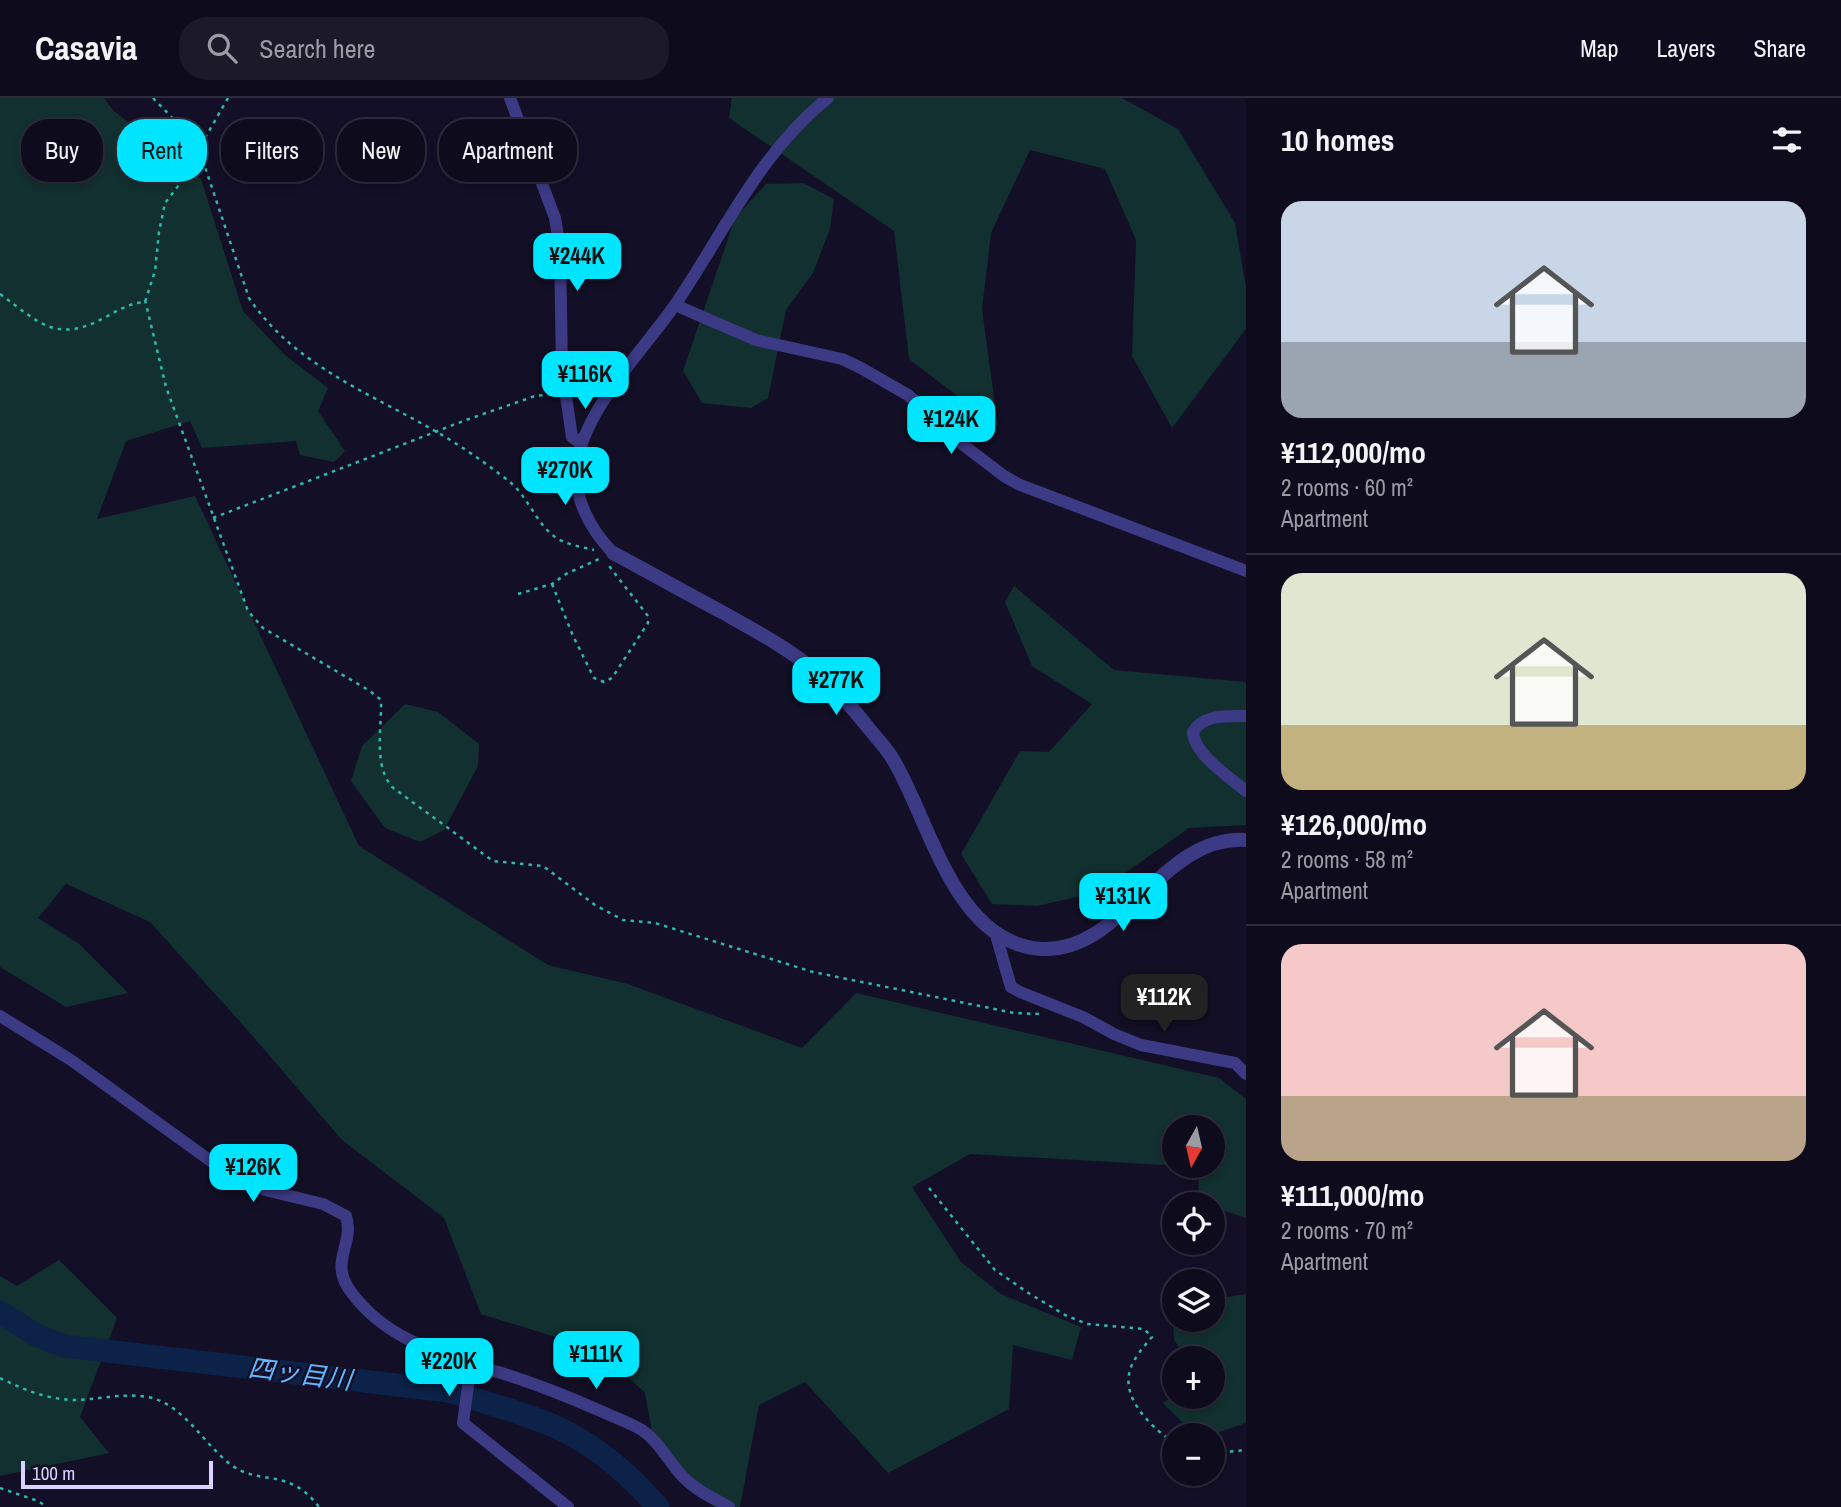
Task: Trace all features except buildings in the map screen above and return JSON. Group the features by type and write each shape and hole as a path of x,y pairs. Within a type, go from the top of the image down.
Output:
{"street":[{"path":"510,98 555,218 560,247 562,369 572,437 582,444"},
{"path":"828,98 812,111 757,176 675,304 617,382 582,444 577,459 577,482 581,505 590,525 609,555 786,649 819,673 863,720 893,760 960,895 976,917 996,935 1022,946 1044,949 1067,946 1093,937 1160,878 1202,847 1221,841 1246,840"},
{"path":"675,304 756,340 852,363 908,395 977,456 1018,484 1246,571"},
{"path":"1246,716 1203,721 1193,732 1193,739 1199,749 1246,791"},
{"path":"996,935 1011,987 1083,1017 1140,1045 1235,1063 1246,1074"},
{"path":"0,1016 71,1060 230,1175 265,1191 323,1205 346,1216 349,1233 341,1254 340,1267 344,1282 352,1295 382,1324 408,1342 559,1392 643,1431 660,1446 683,1477 696,1489 729,1507"},
{"path":"471,1364 463,1423 568,1507"}],"path":[{"path":"153,98 173,119"},
{"path":"207,135 228,98"},
{"path":"207,173 249,298 288,343 313,363 438,432 511,483 544,526 558,539 609,555"},
{"path":"181,182 165,203 155,271 145,300 166,387 248,611 254,621 263,628 381,700 381,764 383,776 392,788 493,861 543,866 595,905 623,920 655,923 813,972 1014,1013 1042,1013"},
{"path":"0,294 53,330 69,331 92,324 133,303 145,300"},
{"path":"213,518 535,396 565,393"},
{"path":"552,584 594,678 604,682 611,678 648,623 648,616 610,567 609,555"},
{"path":"519,594 552,584 566,574 609,555"},
{"path":"929,1188 995,1270 1030,1294 1065,1315 1087,1324 1144,1329 1152,1338 1130,1369 1128,1384 1137,1407 1162,1434"},
{"path":"0,1378 45,1397 76,1400 133,1396 154,1399 180,1414 230,1464 244,1472 286,1480 299,1487 319,1507"},
{"path":"1225,1452 1246,1450"},
{"path":"0,1488 38,1501 47,1507"}],"green space":[{"path":"0,98 104,98 124,119 117,119 117,182 202,182 243,311 285,355 328,388 318,411 345,451 334,462 300,455 296,441 202,448 190,421 126,441 97,519 195,496 359,846 548,965 628,984 802,1048 856,993 1219,1078 1246,1099 1246,1218 1225,1211 1225,1192 1198,1192 1199,1178 1225,1178 1225,1115 1162,1115 1162,1165 970,1154 912,1187 961,1262 1001,1294 1081,1327 1072,1360 1013,1345 1009,1409 888,1473 805,1382 759,1405 740,1507 714,1507 652,1432 645,1393 601,1351 481,1314 444,1218 342,1140 150,922 66,884 38,918 79,944 128,993 66,1007 0,967"},
{"path":"732,98 1122,98 1178,129 1235,223 1246,287 1246,329 1172,428 1132,356 1136,240 1105,169 1030,150 991,233 982,309 998,427 909,359 894,231 729,118"},
{"path":"803,183 834,199 830,229 813,273 786,310 768,398 751,408 702,403 683,371 735,218 766,184"},
{"path":"1014,586 1114,670 1246,682 1246,825 1189,828 1098,892 1037,906 992,904 961,854 1020,751 1049,752 1092,704 1032,666 1005,602"},
{"path":"405,704 438,712 479,744 478,766 444,830 420,842 385,828 351,781 362,746"},
{"path":"59,1260 117,1318 80,1417 109,1453 0,1476 0,1276 17,1286"},
{"path":"1246,1294 1246,1423 1225,1430 1225,1423 1183,1423 1169,1409 1225,1409 1225,1346 1178,1346 1174,1332 1225,1332 1225,1297"}],"waterway":[{"name":"四ッ目川","path":"0,1312 36,1335 64,1346 448,1391 530,1417 571,1434 612,1462 658,1507"}]}
